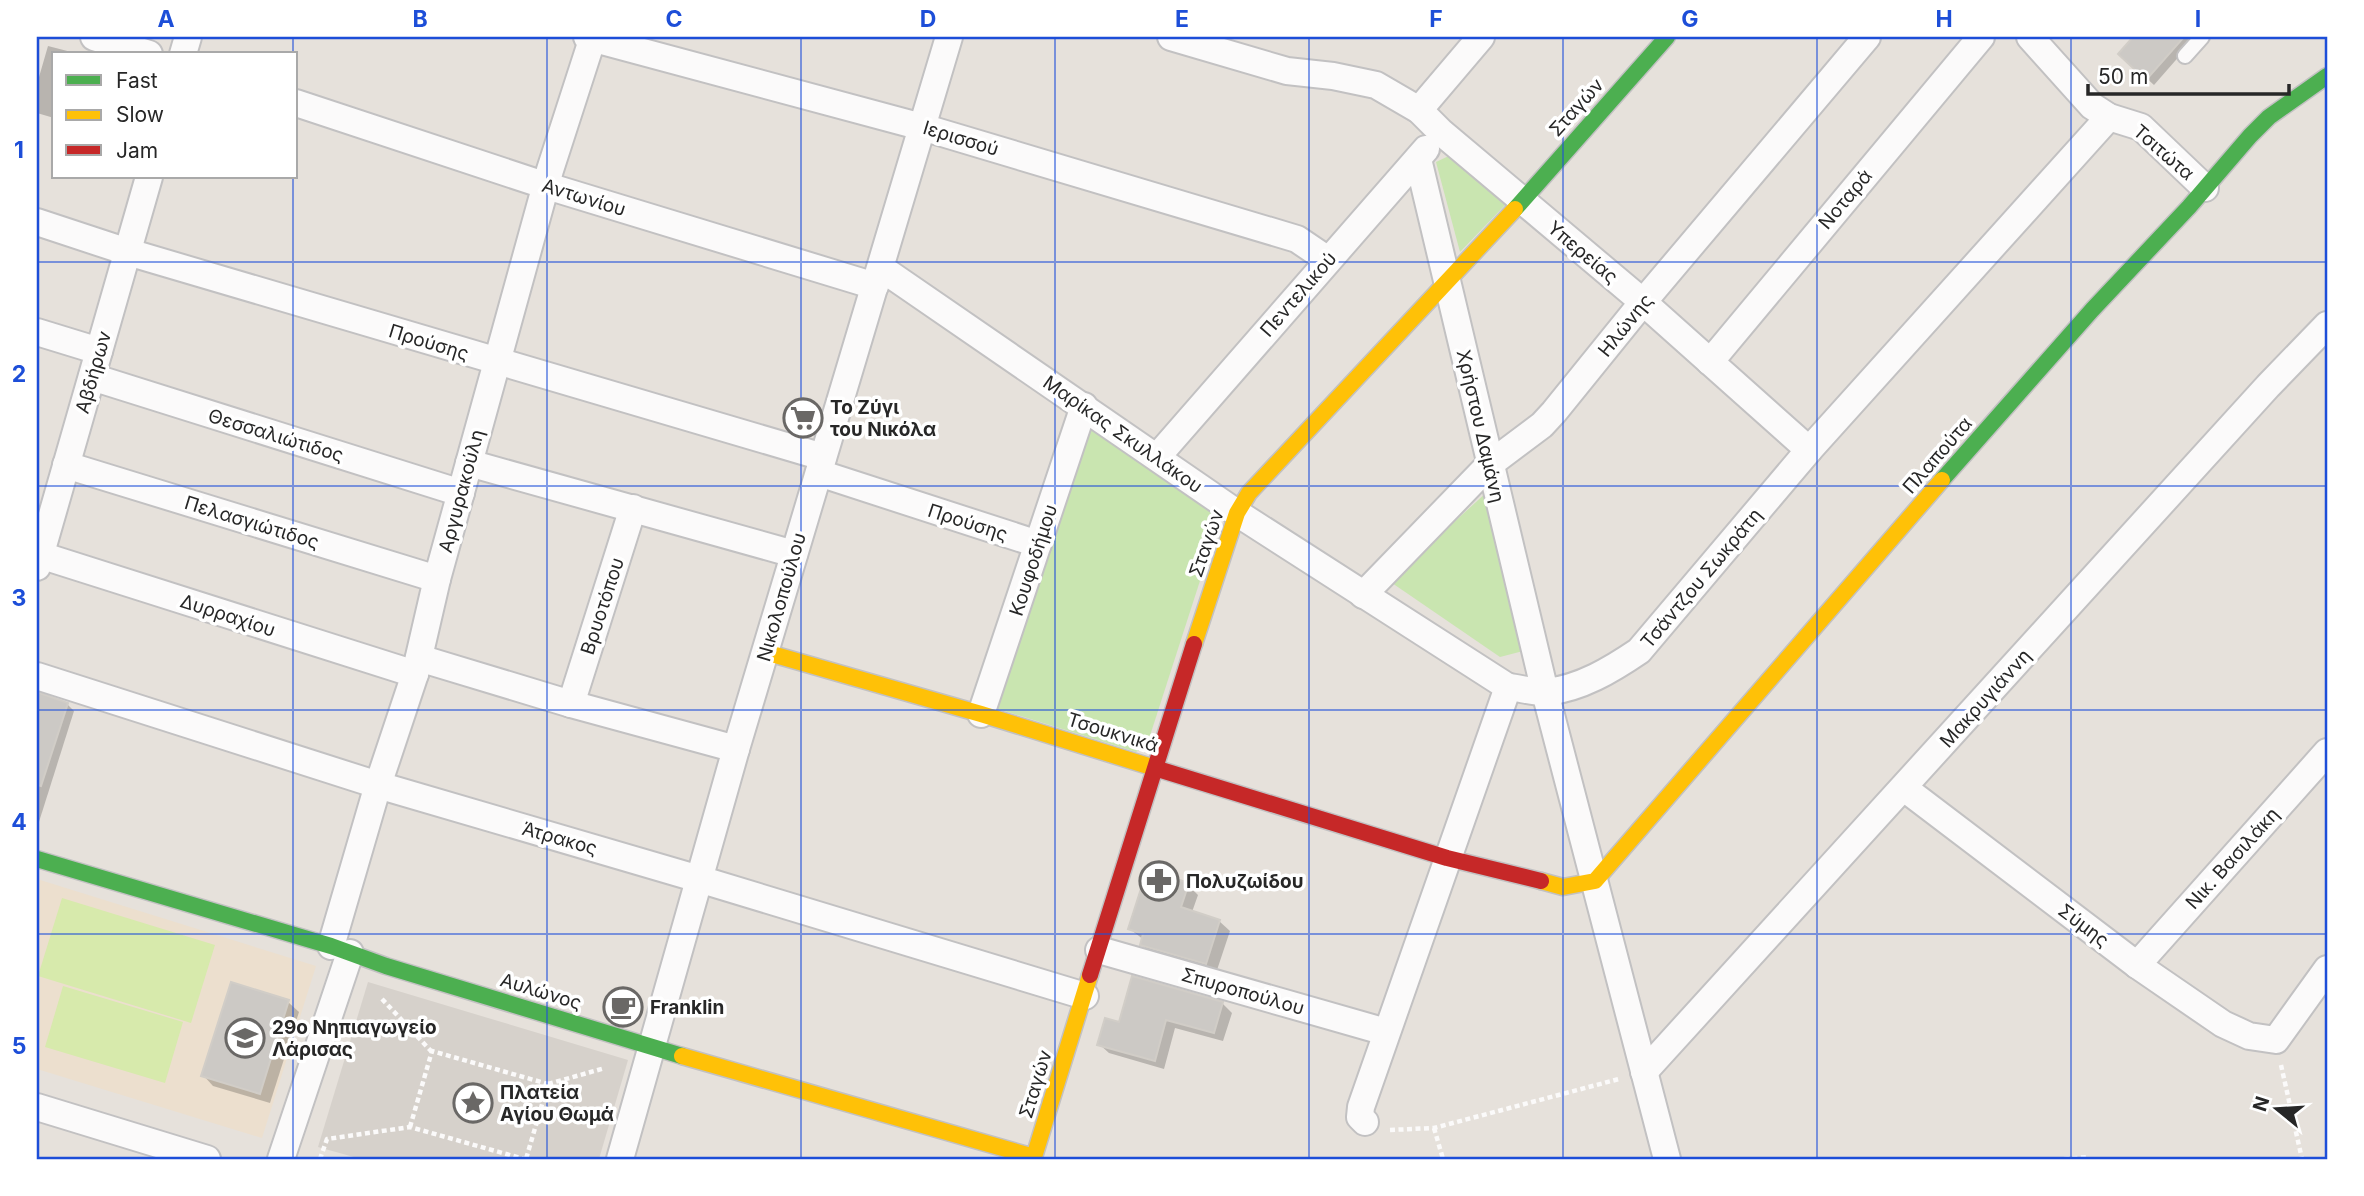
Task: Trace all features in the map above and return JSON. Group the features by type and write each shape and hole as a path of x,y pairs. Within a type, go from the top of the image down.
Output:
{"street":[{"path":"94,37 143,52"},
{"name":"Ιερισσού","path":"590,37 922,127 1297,239 1328,260"},
{"name":"Αργυρακούλη","path":"281,1159 341,950 379,785 417,666 437,579 590,37"},
{"name":"Νικολοπούλου","path":"620,1159 638,1043 699,878 949,37"},
{"name":"Υπερείας","path":"1171,37 1287,71 1333,76 1376,85 1419,110 1441,132 1643,302 1809,450"},
{"path":"1419,110 1481,37"},
{"name":"Σταγών","path":"1034,1157 1154,767 1237,513 1259,481 1446,278 1522,201 1667,37"},
{"name":"Ηλώνης","path":"1363,595 1490,464 1542,425 1554,412 1643,302 1867,37"},
{"name":"Νοταρά","path":"1710,362 1981,37"},
{"name":"Τσιτώτα","path":"2030,37 2083,97 2109,117 2141,127 2205,188"},
{"name":"Πλαπούτα","path":"1595,881 2056,351 2260,124 2327,76"},
{"name":"Αντωνίου","path":"298,104 547,186 878,277"},
{"name":"Τσάντζου Σωκράτη","path":"1508,687 1545,692 1580,683 1611,671 1639,651 1809,450 2109,117"},
{"name":"Πεντελικού","path":"1157,457 1441,132"},
{"name":"Χρήστου Δαμάνη","path":"1418,159 1545,692 1667,1159"},
{"name":"Αβδήρων","path":"38,561 47,495 66,465 149,178"},
{"name":"Προύσης","path":"37,222 128,252 497,362 821,465 1038,544"},
{"name":"Μαρίκας Σκυλλάκου","path":"878,277 1084,406 1237,513 1508,687"},
{"name":"Μακρυγιάννη","path":"1644,1072 2268,386 2327,325"},
{"path":"37,332 99,351"},
{"name":"Θεσσαλιώτιδος","path":"92,377 461,493"},
{"name":"Κουφοδήμου","path":"981,714 1084,406"},
{"path":"469,463 794,554"},
{"name":"Πελασγιώτιδος","path":"66,465 437,579"},
{"name":"Βρυοτόπου","path":"571,704 633,508"},
{"name":"Δυρραχίου","path":"38,561 417,666 736,749"},
{"name":"Τσουκνικά","path":"765,652 981,714 1447,858 1563,887 1595,881"},
{"name":"Άτρακος","path":"37,676 379,785 699,878 1085,996"},
{"path":"1365,1122 1360,1117 1361,1107 1508,687"},
{"name":"Νικ. Βασιλάκη","path":"2137,965 2327,752"},
{"name":"Σύμης","path":"1904,788 2137,965 2222,1024 2249,1036 2276,1040"},
{"name":"Αυλώνος","path":"37,859 638,1043 1034,1157"},
{"name":"Σπυροπούλου","path":"1099,950 1386,1031"},
{"path":"2276,1040 2327,969"},
{"path":"37,1107 207,1159"}],"lane":[{"path":"2185,56 2202,37"}],"path":[{"path":"386,966 378,995 432,1051 548,1084 618,1064 638,1043"},
{"path":"2276,1040 2302,1159"},
{"path":"410,1127 432,1051"},
{"path":"1365,1122 1396,1131 1434,1128 1644,1072"},
{"path":"320,1159 327,1139 410,1127 525,1159 548,1084"},
{"path":"1434,1128 1443,1159"},
{"path":"2064,1159 2088,1157"}],"shaded area":[{"path":"37,879 316,966 262,1138 37,1069"},
{"name":"Πλατεία Αγίου Θωμά","path":"368,982 628,1060 599,1159 361,1159 318,1147"}],"green space":[{"path":"1455,153 1508,202 1460,252 1436,162"},
{"path":"1092,430 1216,515 1218,525 1147,745 1136,752 995,708 1082,436"},
{"path":"1487,492 1527,650 1500,657 1392,583 1394,577"},
{"path":"62,898 215,945 191,1023 38,976"},
{"path":"63,986 183,1022 165,1083 45,1047"}],"building":[{"path":"2133,37 2184,37 2146,80 2118,54"},
{"path":"37,692 68,703 41,786 37,785"},
{"path":"1147,870 1189,883 1181,907 1220,920 1206,964 1140,945 1143,934 1128,929"},
{"path":"1132,976 1223,1002 1214,1033 1166,1020 1155,1061 1097,1045 1105,1018 1119,1022"},
{"name":"29ο Νηπιαγωγείο Λάρισας","path":"231,982 289,1000 260,1094 201,1076"}],"traffic: fast":[{"path":"1515,209 1667,37"},
{"path":"1942,480 2250,136 2269,117 2327,76"},
{"path":"37,859 331,946 386,966 682,1056"}],"traffic: slow":[{"path":"1194,644 1237,513 1249,493 1515,209"},
{"path":"1541,881 1563,887 1595,881 1942,480"},
{"path":"765,652 981,714 1158,769"},
{"path":"682,1056 1034,1157 1090,975"}],"traffic: jam":[{"path":"1090,975 1194,644"},
{"path":"1158,769 1447,858 1541,881"}],"place":[{"name":"Το Ζύγι του Νικόλα","path":"803,418"},
{"name":"Πολυζωίδου","path":"1159,881"},
{"name":"Franklin","path":"623,1007"},
{"name":"29ο Νηπιαγωγείο Λάρισας","path":"245,1038"},
{"name":"Πλατεία Αγίου Θωμά","path":"473,1103"}]}
